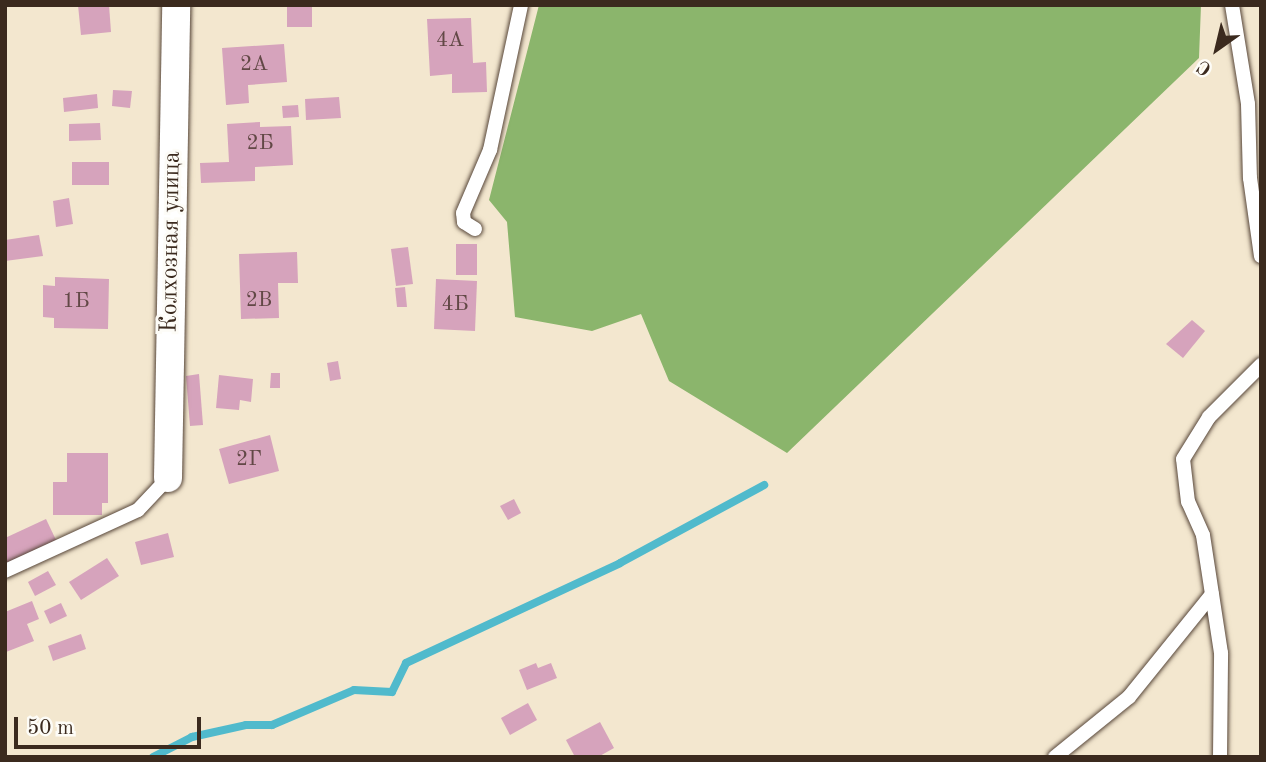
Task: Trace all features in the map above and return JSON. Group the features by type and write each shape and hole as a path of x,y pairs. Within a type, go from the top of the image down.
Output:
{"street":[{"name":"Колхозная улица","path":"168,478 176,5"}],"lane":[{"path":"475,229 464,222 463,213 489,150 521,5"},
{"path":"1232,5 1248,104 1250,178 1261,256"},
{"path":"1220,757 1221,653 1203,535 1188,502 1183,459 1209,417 1261,365"},
{"path":"5,571 138,510 168,478"},
{"path":"1055,757 1129,696 1212,594"}],"green space":[{"path":"539,5 1201,5 1199,58 787,453 669,381 641,314 592,331 515,317 507,222 489,200"}],"building":[{"path":"78,5 109,5 111,32 81,35"},
{"path":"287,5 312,5 312,27 287,27"},
{"path":"471,18 473,63 486,62 487,92 452,93 452,74 430,76 427,19"},
{"path":"284,44 287,82 248,85 249,103 226,105 222,48"},
{"path":"113,90 132,91 130,108 112,106"},
{"path":"97,94 98,108 64,112 63,98"},
{"path":"339,97 341,118 306,120 305,99"},
{"path":"298,105 299,117 283,118 282,106"},
{"path":"260,122 260,127 291,126 293,165 255,167 255,181 201,183 200,163 229,162 227,124"},
{"path":"100,123 101,140 69,141 69,124"},
{"path":"72,162 109,162 109,185 72,185"},
{"path":"69,198 73,224 56,227 53,201"},
{"path":"39,235 43,256 5,261 5,240"},
{"path":"456,244 477,244 477,275 456,275"},
{"path":"408,247 413,284 396,286 391,249"},
{"path":"297,252 298,283 278,283 279,318 241,319 239,254"},
{"path":"55,277 109,279 108,329 54,328 54,318 43,317 43,285 55,286"},
{"path":"436,279 477,281 475,331 434,329"},
{"path":"405,287 407,307 397,307 395,288"},
{"path":"1192,320 1205,331 1183,358 1166,344"},
{"path":"338,361 341,379 330,381 327,363"},
{"path":"271,373 280,373 280,388 270,388"},
{"path":"199,374 203,425 190,426 186,376"},
{"path":"219,375 253,379 251,402 240,400 239,410 216,408"},
{"path":"270,435 279,471 229,484 219,449"},
{"path":"67,453 108,453 108,503 102,503 102,515 53,515 53,482 67,482"},
{"path":"514,499 521,513 508,520 500,506"},
{"path":"46,519 56,540 5,564 5,538"},
{"path":"168,533 174,557 141,565 135,542"},
{"path":"107,558 119,576 81,600 69,582"},
{"path":"48,571 56,585 35,596 28,582"},
{"path":"32,601 39,619 27,624 34,641 6,652 5,612"},
{"path":"61,603 67,616 50,624 44,611"},
{"path":"81,634 86,649 53,661 48,646"},
{"path":"536,663 538,668 551,663 557,678 527,690 519,670"},
{"path":"528,703 537,720 510,735 501,718"},
{"path":"600,722 614,748 598,757 575,757 566,740"}],"waterway":[{"path":"153,757 192,737 246,725 272,725 354,690 392,692 406,663 620,563 764,485"}]}
